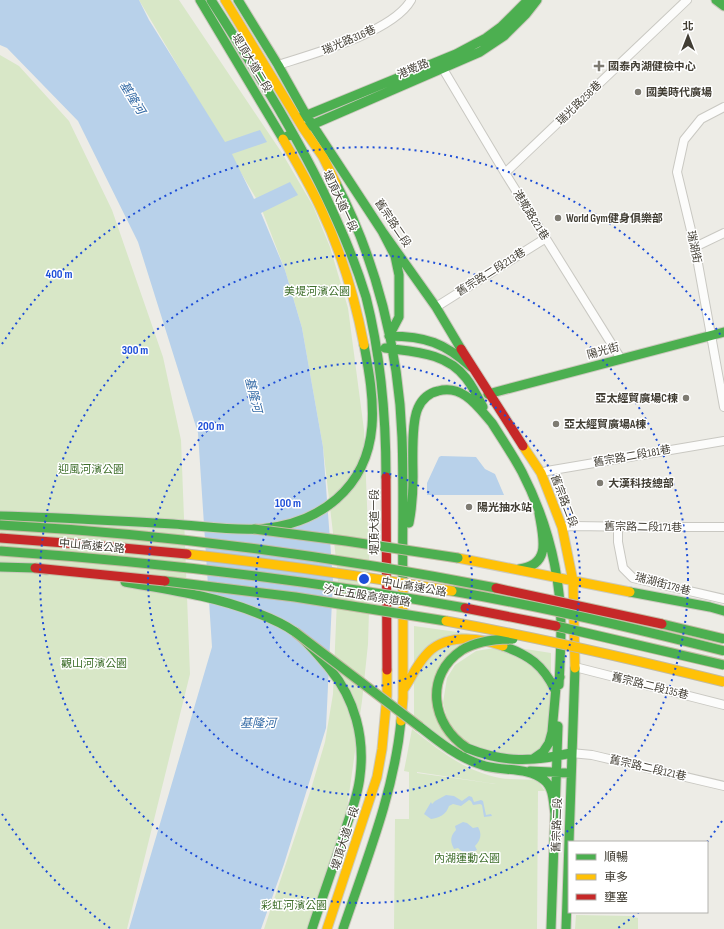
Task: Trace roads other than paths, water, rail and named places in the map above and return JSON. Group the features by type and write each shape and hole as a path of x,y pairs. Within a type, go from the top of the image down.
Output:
{"main road":[{"name":"堤頂大道二段","path":"200,0 283,139 309,185 326,220 351,290 359,318 372,397 373,419 368,451 359,472 336,502 312,517 296,522 254,529"},
{"name":"堤頂大道二段","path":"211,0 248,58 287,124"},
{"name":"堤頂大道二段","path":"225,0 302,117 312,124"},
{"name":"堤頂大道二段","path":"238,0 278,65 302,117 303,128"},
{"name":"港墘路","path":"277,129 302,117 456,54 486,38 501,27 528,0"},
{"name":"港墘路","path":"283,139 312,124 480,52 504,36 538,0"},
{"path":"716,0 724,6"},
{"name":"堤頂大道一段","path":"287,124 325,193 359,276 377,347 386,436 386,718 377,777 327,929"},
{"name":"舊宗路二段","path":"312,124 382,231 436,307 471,368 540,473 562,528 573,581 576,667 571,753 569,841"},
{"name":"堤頂大道一段","path":"303,128 323,157 338,186 358,230 376,281 392,349 402,436 403,690 400,735 394,768 382,813 343,929"},
{"path":"382,231 395,256 399,275 399,317 389,336"},
{"name":"陽光街","path":"488,394 724,332"},
{"path":"389,336 409,335 428,339 452,350 471,368"},
{"path":"377,347 438,356 449,361 470,383 492,423"},
{"path":"402,577 413,496 415,417 419,405 424,398 438,390 455,390 469,398 492,423"},
{"name":"舊宗路二段","path":"492,423 522,472 539,513 551,550 556,578 561,623 551,929"},
{"path":"513,569 530,568 539,562 542,550 539,513"},
{"path":"0,516 27,516 254,529 361,543 458,558 724,611"},
{"path":"0,525 121,534 229,546 365,564 527,593 657,622 724,639"},
{"name":"中山高速公路","path":"0,538 80,543 177,552 256,561 413,584 576,616 724,651"},
{"name":"中山高速公路","path":"0,551 67,555 180,566 307,582 407,597 642,644 724,665"},
{"name":"汐止五股高架道路","path":"0,567 35,568 236,589 344,604 464,624 560,643 724,682"},
{"path":"35,568 216,598 253,611 272,619 295,632 461,757 491,768 516,771 571,772"},
{"path":"295,632 321,658 337,677 348,696 357,718 362,757 360,778 355,801 312,929"},
{"path":"403,690 412,679 419,663 432,649 445,642 462,639 491,643 521,653 532,659 542,669 555,690"},
{"path":"560,643 499,639 480,642 462,650 444,668 439,681 436,696 437,709 447,731 458,742 467,748 488,757 517,761 571,753"},
{"path":"533,759 545,750 552,733 555,690 556,684 560,677"},
{"path":"516,771 539,777 548,784 551,789 555,814"},
{"name":"舊宗路二段","path":"566,929 568,866"}],"street":[{"name":"瑞光路316巷","path":"278,65 322,51 370,32 388,22 408,6 411,0"},
{"name":"瑞光路258巷","path":"505,173 687,0"},
{"name":"港墘路221巷","path":"443,69 505,173 621,359"},
{"name":"瑞湖街","path":"724,106 701,119 684,140 677,172 695,247 724,407"},
{"path":"695,247 724,233"},
{"name":"舊宗路二段213巷","path":"436,307 546,238"},
{"name":"舊宗路二段181巷","path":"540,473 724,441"},
{"name":"舊宗路二段171巷","path":"562,528 573,526 618,526 644,528 724,527"},
{"name":"瑞湖街178巷","path":"618,526 618,542 623,568 633,578 724,599"},
{"name":"舊宗路二段135巷","path":"576,667 724,705"},
{"name":"舊宗路二段121巷","path":"571,753 592,755 724,786"}],"water":[{"name":"基隆河","path":"0,0 139,0 149,20 225,142 260,130 267,142 232,154 254,199 290,182 298,195 261,213 285,270 302,328 323,447 333,580 326,728 284,864 261,929 129,929 212,647 198,433 138,242 78,121 7,48 0,45"},
{"path":"439,457 476,457 485,469 495,474 504,495 427,495 427,483"},
{"path":"446,795 454,796 462,801 469,796 472,797 474,802 481,800 483,801 486,815 491,814 492,816 484,817 482,805 473,805 469,800 461,806 453,804 449,806 442,816 437,818 431,819 424,814 431,802 432,804"},
{"path":"463,822 467,823 473,828 478,827 480,832 480,839 475,846 477,850 472,852 467,853 458,848 454,849 452,844 451,839 456,830 455,826"}],"place":[{"name":"國泰內湖健檢中心","path":"599,66"},
{"name":"國美時代廣場","path":"638,92"},
{"name":"World Gym健身俱樂部","path":"558,218"},
{"name":"亞太經貿廣場C棟","path":"686,398"},
{"name":"亞太經貿廣場A棟","path":"556,424"},
{"name":"大漢科技總部","path":"600,483"},
{"name":"陽光抽水站","path":"469,507"}],"park label":[{"name":"美堤河濱公園","path":"317,291"},
{"name":"迎風河濱公園","path":"91,469"},
{"name":"觀山河濱公園","path":"94,663"},
{"name":"內湖運動公園","path":"467,858"},
{"name":"彩虹河濱公園","path":"294,905"}]}
